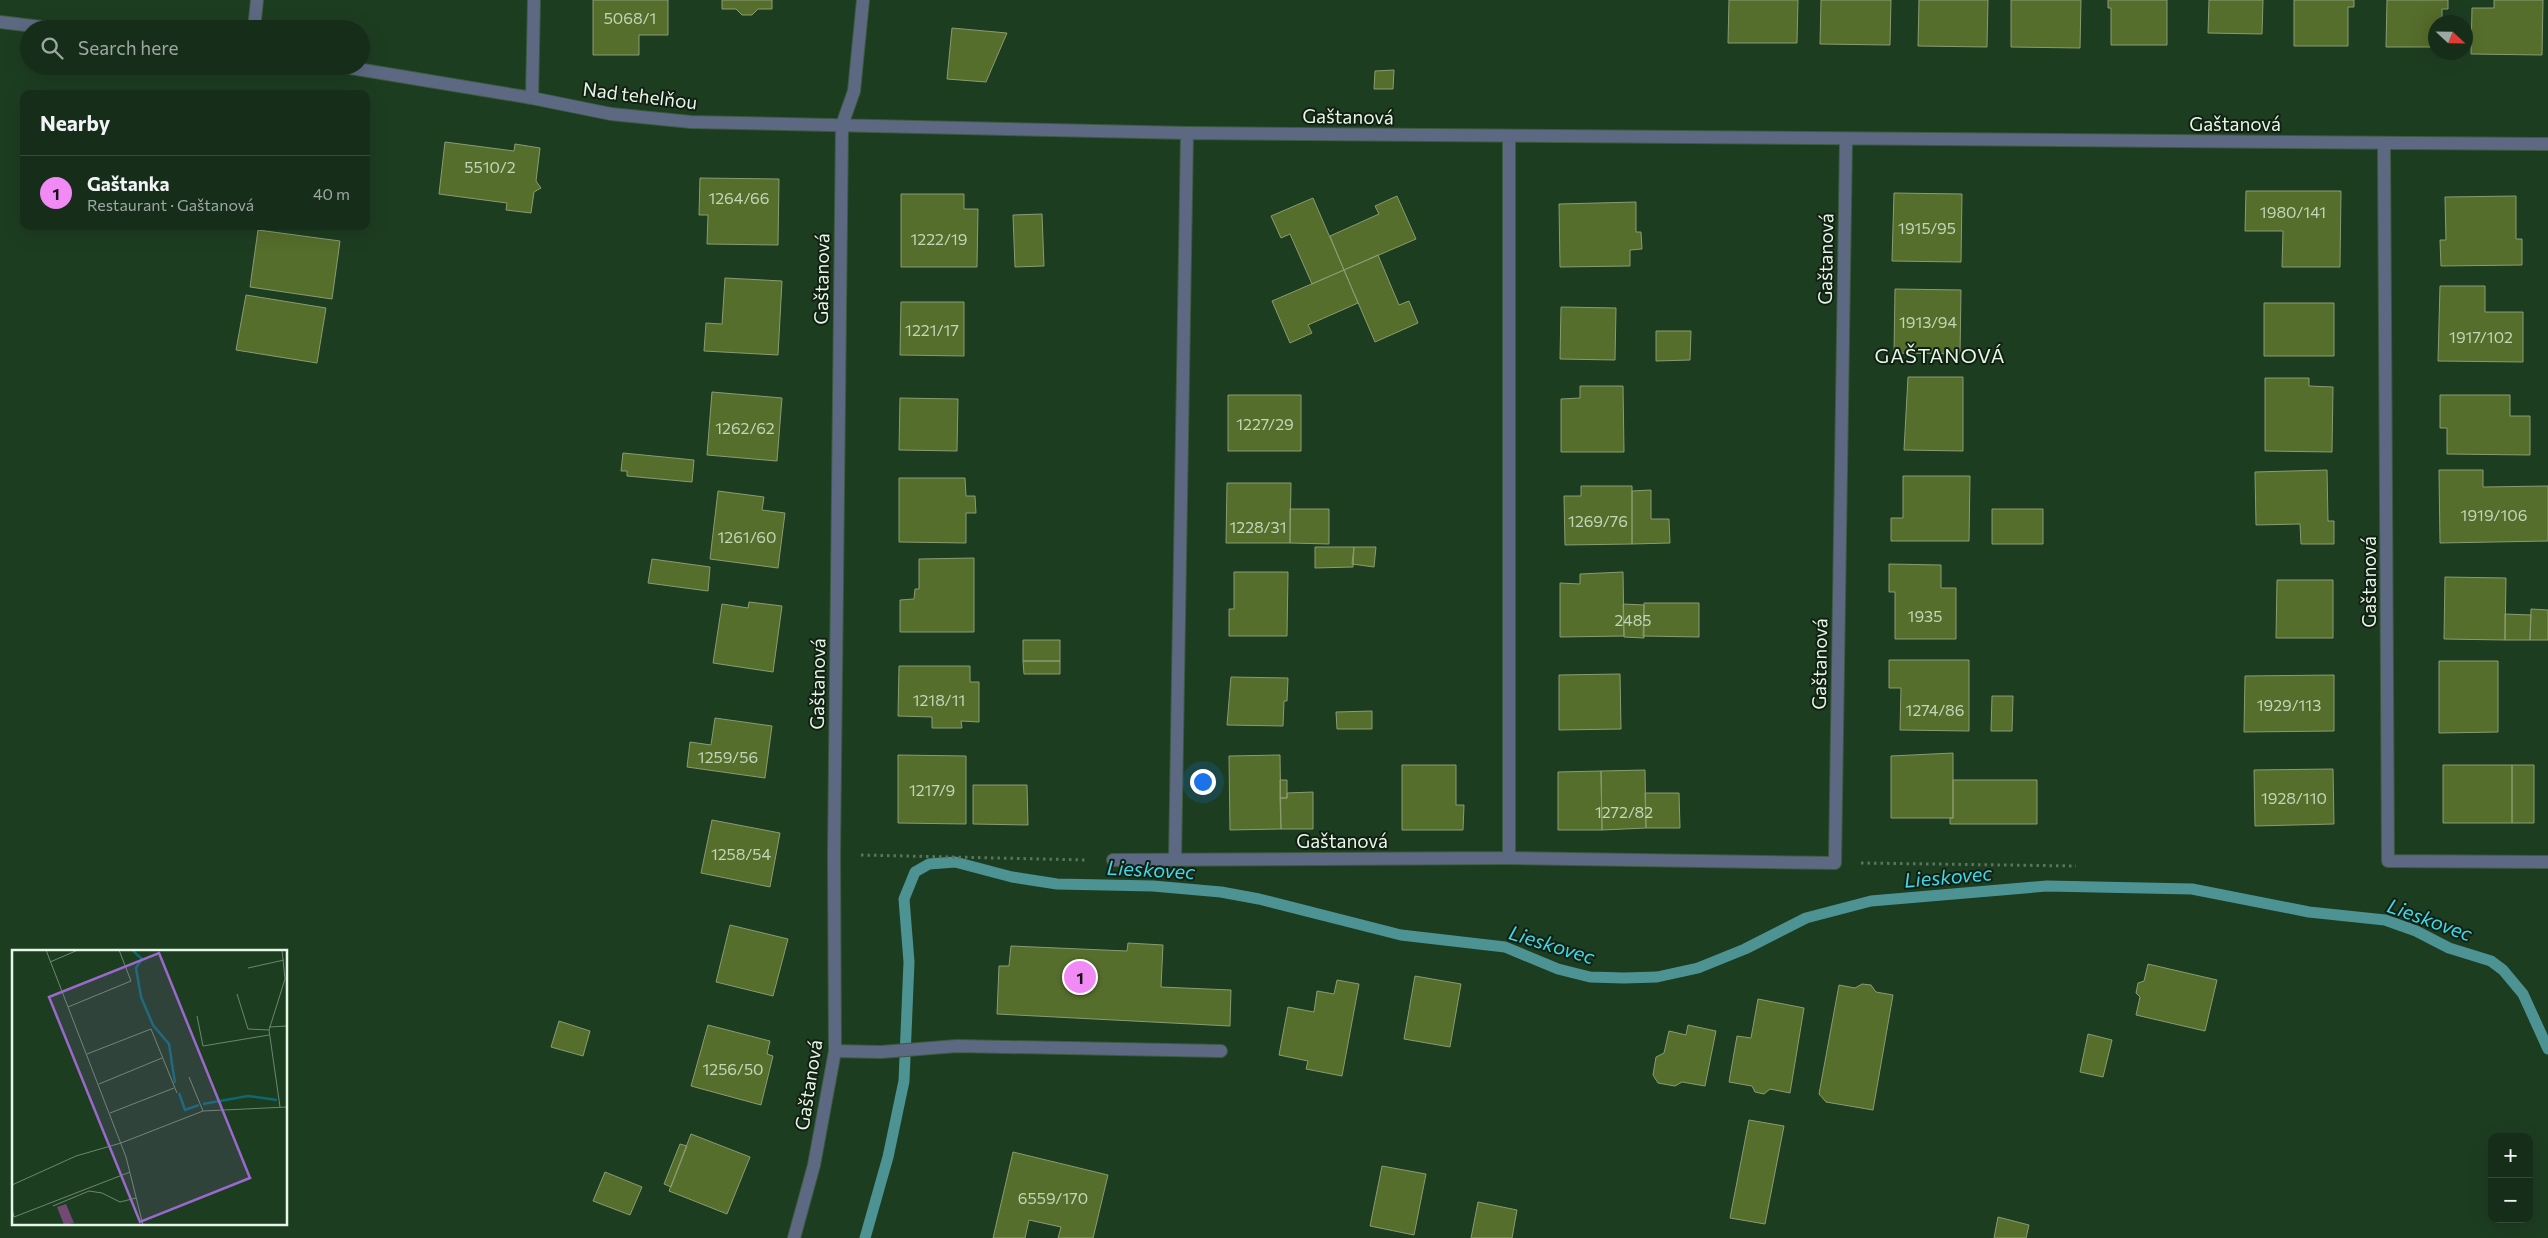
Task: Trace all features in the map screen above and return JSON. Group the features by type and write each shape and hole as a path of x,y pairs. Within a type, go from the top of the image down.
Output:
{"street":[{"path":"255,20 257,0"},
{"path":"532,98 534,0"},
{"name":"Gaštanová","path":"794,1238 814,1165 834,1051 834,854 842,125 854,91 863,0"},
{"path":"0,22 20,24"},
{"name":"Nad tehelňou","path":"370,71 532,98 611,114 691,122 842,125"},
{"name":"Gaštanová","path":"842,125 1187,133 1846,140 2548,144"},
{"path":"1175,860 1187,133"},
{"path":"1509,136 1509,858"},
{"name":"Gaštanová","path":"1113,860 1509,858 1835,863 1846,140"},
{"name":"Gaštanová","path":"2384,143 2388,861 2548,862"},
{"path":"834,1051 881,1052 957,1046 1221,1051"}],"path":[{"path":"834,854 1113,860"},
{"path":"1835,863 2076,866"}],"building":[{"path":"593,0 668,0 668,35 639,35 639,55 593,55"},
{"path":"722,0 772,0 772,9 758,9 752,15 742,15 736,9 722,9"},
{"path":"1729,0 1798,0 1797,43 1728,43"},
{"path":"1821,0 1891,0 1890,45 1820,44"},
{"path":"1919,0 1988,0 1987,47 1918,46"},
{"path":"2011,0 2081,0 2080,48 2011,47"},
{"path":"2108,0 2167,0 2167,45 2111,45 2111,8 2108,8"},
{"path":"2209,0 2263,0 2262,34 2208,33"},
{"path":"2294,0 2354,0 2354,7 2348,7 2348,46 2294,46"},
{"path":"2387,0 2448,0 2448,9 2442,9 2442,15 2428,15 2428,47 2386,47"},
{"path":"2494,0 2543,0 2542,55 2473,54 2472,8 2494,8"},
{"path":"952,28 1007,33 986,82 947,79"},
{"path":"1394,70 1393,89 1374,89 1375,71"},
{"path":"445,142 514,151 515,144 540,148 536,181 541,188 534,192 531,213 506,210 507,203 439,194"},
{"path":"700,178 779,179 778,245 707,244 708,215 699,215"},
{"path":"2246,191 2341,191 2340,267 2282,267 2283,231 2245,231"},
{"path":"1894,193 1962,194 1961,262 1892,261"},
{"path":"901,194 964,194 964,209 978,209 977,267 901,267"},
{"path":"1397,196 1416,239 1344,270 1330,236 1379,214 1375,206"},
{"path":"2516,196 2516,239 2522,239 2522,265 2441,266 2440,240 2446,240 2445,197"},
{"path":"1313,198 1344,270 1312,284 1290,234 1281,238 1271,216"},
{"path":"1636,202 1636,232 1641,232 1642,249 1630,250 1630,266 1560,267 1559,204"},
{"path":"1042,214 1044,266 1015,267 1013,215"},
{"path":"258,230 340,241 332,299 250,287"},
{"path":"1378,255 1399,305 1409,301 1418,323 1375,342 1344,270"},
{"path":"1344,270 1358,303 1308,325 1312,333 1290,343 1272,301"},
{"path":"725,278 782,281 778,355 704,351 706,323 722,324"},
{"path":"2440,286 2485,286 2485,312 2523,312 2523,362 2438,361"},
{"path":"1895,289 1961,290 1960,354 1894,353"},
{"path":"246,295 326,308 317,363 236,350"},
{"path":"901,302 964,302 964,356 900,355"},
{"path":"2264,303 2334,303 2334,356 2264,356"},
{"path":"1561,307 1616,308 1615,360 1560,359"},
{"path":"1656,331 1691,331 1690,360 1656,361"},
{"path":"1908,377 1963,377 1963,451 1904,450"},
{"path":"2265,378 2309,378 2309,386 2333,387 2332,452 2265,451"},
{"path":"1580,386 1623,386 1624,452 1561,452 1561,399 1580,398"},
{"path":"712,392 782,398 777,461 707,455"},
{"path":"1228,395 1301,395 1301,451 1228,451"},
{"path":"2440,395 2510,395 2510,416 2530,416 2530,455 2447,454 2447,428 2440,428"},
{"path":"900,398 958,399 957,451 899,450"},
{"path":"623,453 694,460 692,482 627,476 627,471 621,471"},
{"path":"2327,470 2328,521 2334,521 2334,544 2301,544 2300,524 2256,525 2255,472"},
{"path":"2439,470 2483,470 2483,487 2548,486 2548,541 2440,543"},
{"path":"1903,476 1970,476 1969,541 1891,541 1891,518 1903,518"},
{"path":"899,478 965,478 966,496 975,496 976,513 966,513 966,543 899,542"},
{"path":"1227,483 1291,483 1290,543 1226,543"},
{"path":"1581,486 1632,486 1632,544 1565,545 1564,496 1581,496"},
{"path":"1651,490 1651,519 1669,519 1670,543 1632,544 1632,491"},
{"path":"718,491 764,497 762,510 785,513 778,568 710,559"},
{"path":"1290,509 1329,509 1329,544 1290,543"},
{"path":"1992,509 2043,509 2043,544 1992,544"},
{"path":"1315,547 1354,547 1353,567 1315,568"},
{"path":"1354,547 1376,547 1374,567 1352,564"},
{"path":"974,558 974,632 900,632 900,600 914,599 915,589 919,589 919,559"},
{"path":"652,559 710,567 708,591 648,583"},
{"path":"1889,564 1941,565 1941,588 1956,588 1956,639 1895,639 1895,592 1889,592"},
{"path":"1234,572 1288,572 1287,636 1229,636 1229,609 1234,609"},
{"path":"1623,572 1624,636 1560,637 1560,583 1580,584 1580,574"},
{"path":"2445,577 2506,578 2505,640 2444,639"},
{"path":"2277,580 2333,580 2333,638 2276,638"},
{"path":"749,602 782,606 773,672 713,663 722,604 748,608"},
{"path":"1644,603 1699,603 1699,637 1643,636"},
{"path":"1623,604 1644,605 1644,638 1624,637"},
{"path":"2531,609 2548,610 2548,640 2530,640"},
{"path":"2505,614 2531,615 2530,640 2505,640"},
{"path":"1023,640 1060,640 1060,661 1023,661"},
{"path":"1889,660 1969,660 1969,731 1900,730 1901,688 1889,688"},
{"path":"1023,661 1060,661 1060,674 1024,674"},
{"path":"2439,661 2498,661 2498,732 2439,733"},
{"path":"899,666 970,666 970,682 979,682 979,722 961,721 962,728 932,728 932,717 898,716"},
{"path":"1620,674 1621,729 1559,730 1559,675"},
{"path":"2334,675 2334,731 2244,732 2245,676"},
{"path":"1231,677 1288,678 1287,701 1284,701 1283,726 1227,725"},
{"path":"1992,696 2013,696 2012,731 1991,731"},
{"path":"1372,711 1372,729 1337,729 1336,712"},
{"path":"715,718 772,726 765,778 687,767 690,742 711,745"},
{"path":"1953,753 1953,818 1891,818 1891,756"},
{"path":"898,755 966,756 966,824 898,823"},
{"path":"1280,755 1281,829 1230,830 1229,756"},
{"path":"1402,765 1456,765 1456,805 1464,805 1463,830 1402,830"},
{"path":"2443,765 2512,765 2512,823 2443,823"},
{"path":"2512,765 2534,765 2534,823 2512,823"},
{"path":"2333,769 2334,824 2255,826 2254,770"},
{"path":"1645,770 1646,828 1602,830 1601,771"},
{"path":"1601,771 1602,830 1558,830 1558,772"},
{"path":"1280,780 1287,780 1287,798 1280,798"},
{"path":"1953,780 2037,780 2037,824 1950,824 1950,818 1953,818"},
{"path":"973,785 1027,785 1028,825 973,824"},
{"path":"1313,792 1313,829 1281,829 1280,798 1287,798 1287,793"},
{"path":"1645,793 1679,793 1680,828 1646,828"},
{"path":"712,820 780,833 770,887 701,873"},
{"path":"730,925 788,939 773,996 716,982"},
{"path":"1128,943 1163,945 1161,987 1231,990 1230,1026 997,1014 999,966 1009,966 1011,946 1127,951"},
{"path":"2148,964 2217,980 2205,1031 2136,1015 2140,997 2136,993 2138,983 2144,981"},
{"path":"1415,976 1461,984 1450,1047 1404,1039"},
{"path":"1337,980 1359,984 1342,1076 1306,1069 1308,1061 1279,1055 1288,1007 1314,1012 1317,991 1334,994"},
{"path":"1862,984 1871,985 1876,992 1893,995 1873,1110 1826,1102 1819,1094 1839,985 1855,988"},
{"path":"1758,999 1804,1008 1790,1093 1770,1089 1764,1094 1755,1092 1752,1086 1729,1082 1737,1036 1751,1038"},
{"path":"559,1021 590,1031 583,1056 551,1047"},
{"path":"708,1025 770,1041 767,1054 773,1056 761,1105 691,1086"},
{"path":"1688,1025 1716,1031 1705,1086 1682,1082 1675,1086 1658,1083 1653,1075 1656,1057 1664,1053 1669,1031 1686,1035"},
{"path":"2088,1034 2112,1040 2103,1077 2080,1072"},
{"path":"1749,1120 1784,1126 1765,1224 1730,1218"},
{"path":"691,1134 750,1157 727,1214 669,1191"},
{"path":"680,1144 687,1146 671,1187 664,1184"},
{"path":"1013,1152 1108,1175 1093,1238 1058,1238 1061,1227 1029,1220 1025,1238 993,1238"},
{"path":"1382,1166 1426,1174 1414,1235 1370,1226"},
{"path":"605,1172 642,1187 630,1215 593,1201"},
{"path":"1478,1202 1517,1210 1512,1238 1471,1238"},
{"path":"1998,1217 2029,1225 2026,1238 1994,1238"}],"waterway":[{"name":"Lieskovec","path":"865,1238 888,1157 904,1081 909,962 904,899 915,872 929,864 955,862 1012,877 1057,884 1153,886 1221,892 1259,899 1401,935 1505,947 1558,969 1590,977 1624,978 1657,977 1698,968 1745,949 1806,918 1871,901 2047,886 2192,889 2309,912 2385,920 2416,931 2449,948 2491,961 2503,970 2523,994 2548,1049"}],"place":[{"name":"Gaštanka","path":"1080,977"}],"district":[{"name":"GAŠTANOVÁ","path":"1940,355"}]}
